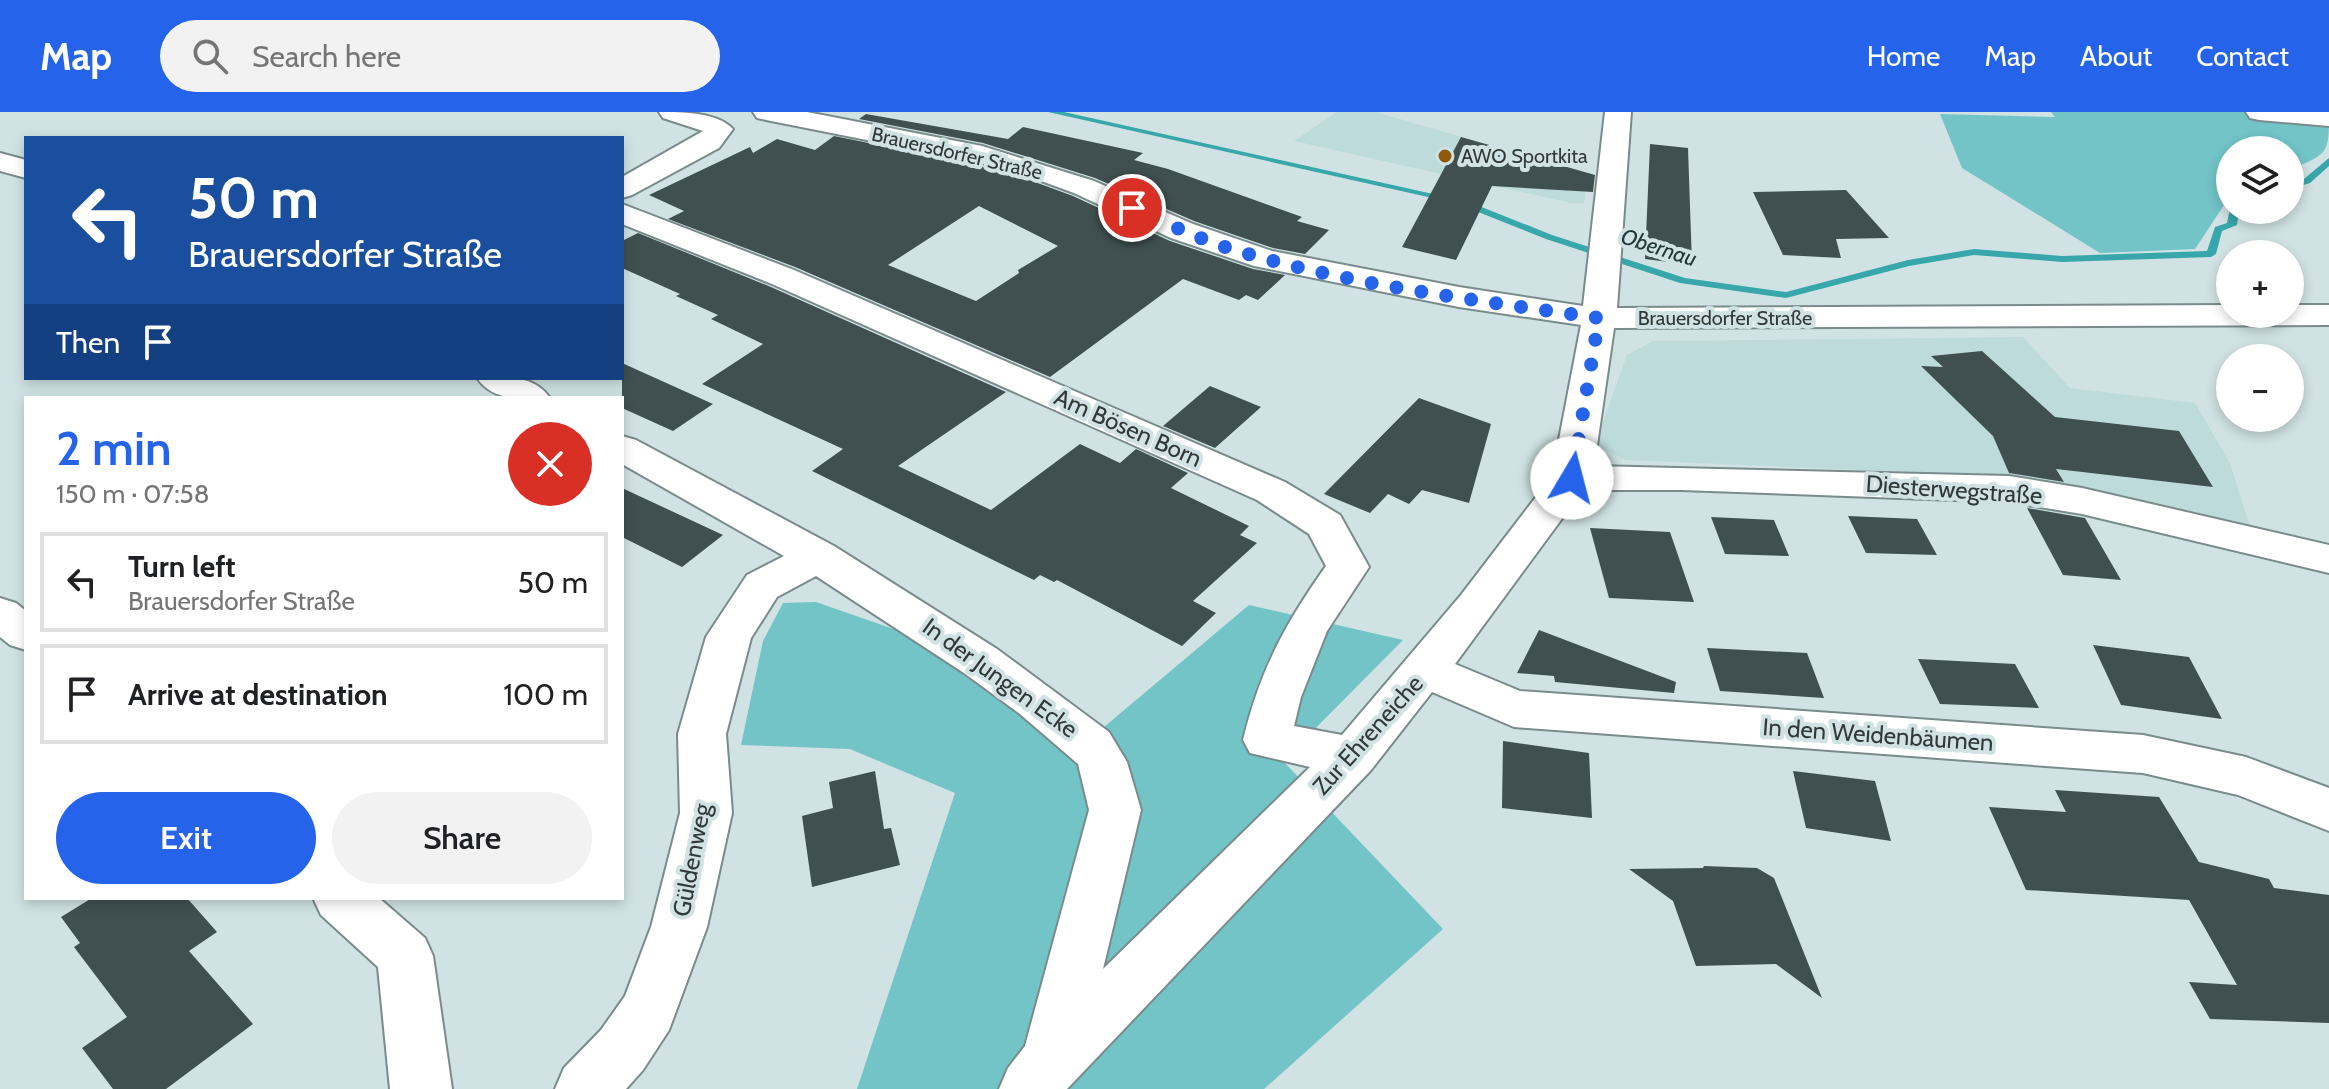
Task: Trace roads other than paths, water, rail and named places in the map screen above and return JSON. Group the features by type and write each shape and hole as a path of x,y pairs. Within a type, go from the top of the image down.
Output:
{"street":[{"path":"624,188 709,142 719,129 703,120 672,112"},
{"name":"Brauersdorfer Straße","path":"766,112 982,154 1035,169 1084,187 1182,231 1265,259 1459,297 1599,318 2329,315"},
{"name":"Zur Ehreneiche","path":"1040,1075 1353,756 1426,670 1572,478 1599,318 1618,112"},
{"path":"2259,112 2329,118"},
{"path":"0,162 24,168"},
{"name":"Am Bösen Born","path":"624,214 783,277 1271,491 1325,525 1348,567 1306,628 1277,697 1267,740 1353,756"},
{"path":"499,380 528,396"},
{"name":"In der Jungen Ecke","path":"624,449 819,556 1008,678 1092,745 1102,762 1115,810 1040,1075"},
{"name":"Diesterwegstraße","path":"1572,478 2009,489 2082,501 2329,559"},
{"name":"Güldenweg","path":"586,1089 622,1050 648,1011 679,927 706,813 702,734 729,637 762,586 819,556"},
{"path":"0,614 24,632"},
{"name":"In den Weidenbäumen","path":"1426,670 1514,709 2143,754 2246,777 2329,810"},
{"path":"342,900 405,956 421,1089"}],"waterway":[{"name":"Obernau","path":"1052,112 1446,198"},
{"name":"Obernau","path":"2304,182 2329,161"},
{"name":"Obernau","path":"1466,204 1549,237 1684,281 1786,295 1908,263 1974,252 2062,259 2211,254 2218,229 2232,224"}],"place":[{"name":"AWO Sportkita","path":"1445,156"}]}
